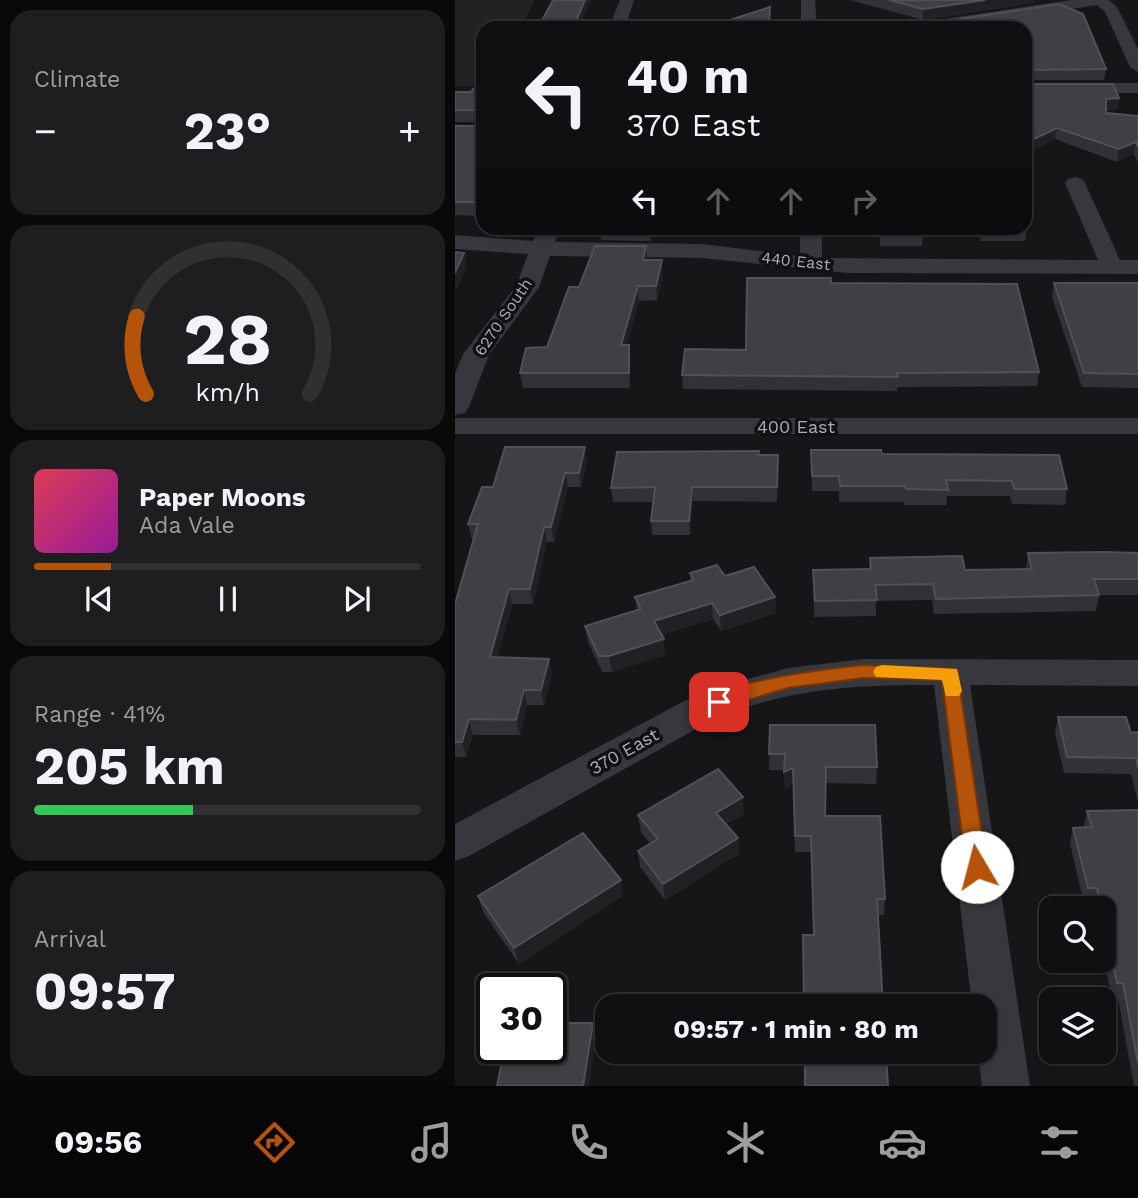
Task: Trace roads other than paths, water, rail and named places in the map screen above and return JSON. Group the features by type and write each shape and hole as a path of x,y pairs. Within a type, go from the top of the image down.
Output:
{"street":[{"path":"620,21 627,0"},
{"path":"808,0 809,21"},
{"path":"964,21 1100,1 1112,10 1138,67"},
{"path":"1032,88 1138,88"},
{"path":"1075,183 1112,267"},
{"path":"811,235 811,264"},
{"name":"440 East","path":"455,242 545,238 702,251 811,264 1138,267"},
{"name":"6270 South","path":"455,407 476,354 527,287 545,238"},
{"name":"400 East","path":"455,426 1138,426"},
{"name":"370 East","path":"455,844 699,710 739,694 788,681 863,671 1138,673"},
{"path":"950,673 1006,1086"}]}
